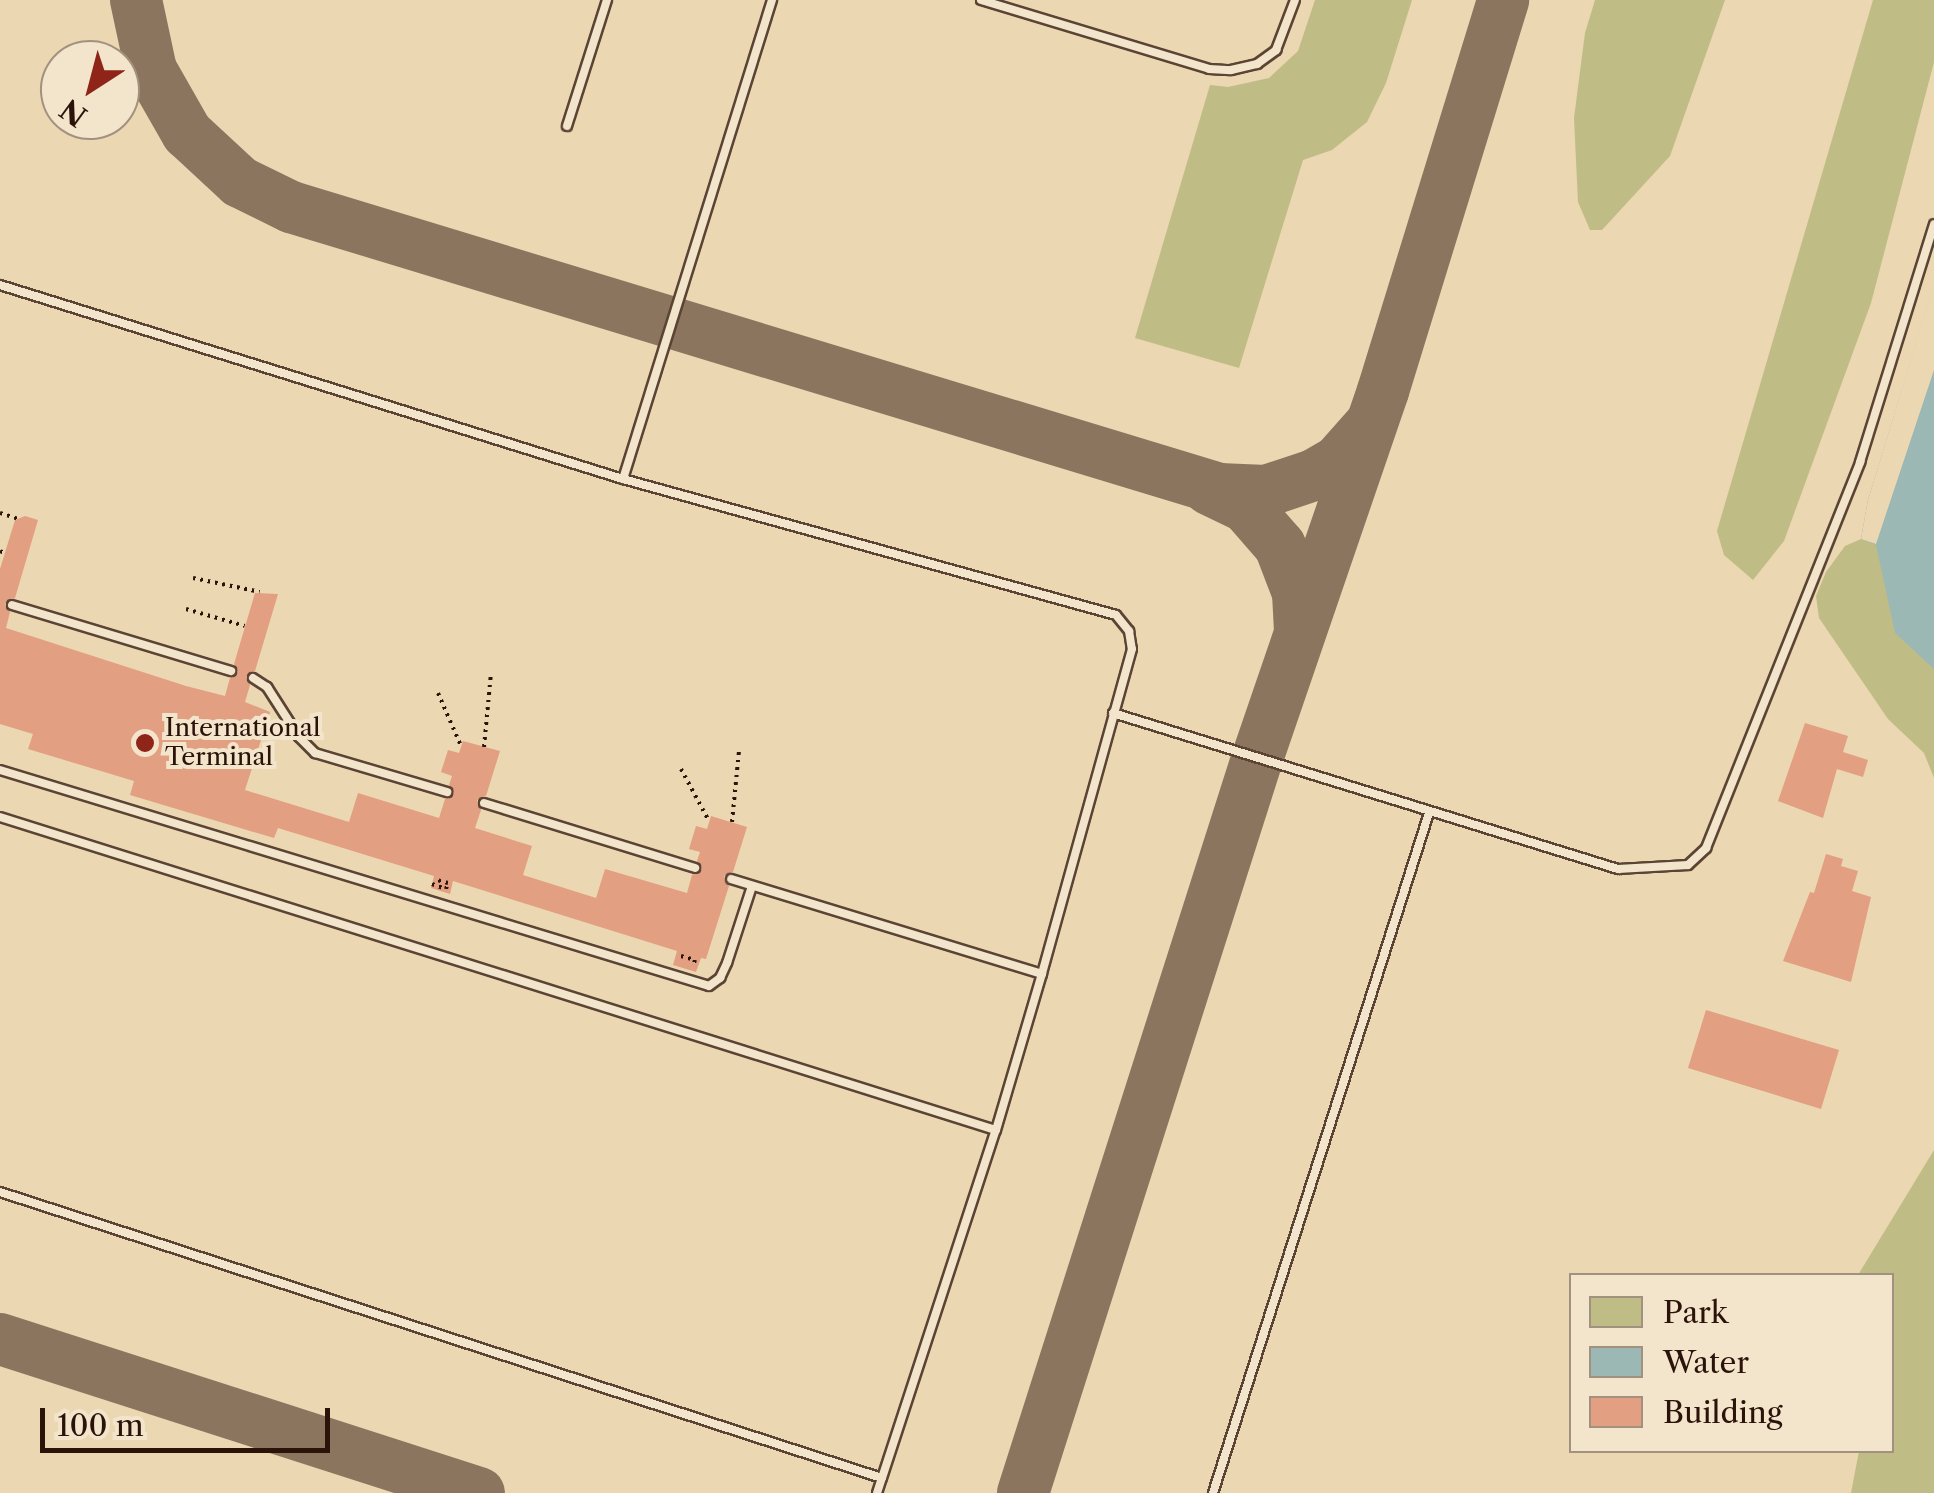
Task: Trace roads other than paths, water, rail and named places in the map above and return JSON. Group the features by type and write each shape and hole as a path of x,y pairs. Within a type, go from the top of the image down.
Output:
{"lane":[{"path":"568,126 607,0"},
{"path":"623,479 772,0"},
{"path":"981,0 1209,68 1244,67 1276,50 1295,0"},
{"path":"1028,14 1032,0"},
{"path":"1113,713 1618,869 1688,865 1706,848 1860,462 1934,224"},
{"path":"0,285 623,479 1116,615 1129,631 1132,649 1042,974 996,1130 877,1493"},
{"path":"12,605 231,672"},
{"path":"253,678 268,687 299,737 316,752 446,792"},
{"path":"0,770 709,986 720,978 727,962 752,886"},
{"path":"484,804 695,868"},
{"path":"1213,1493 1429,813"},
{"path":"0,818 996,1130"},
{"path":"731,879 1042,974"},
{"path":"0,1192 882,1478"}],"water":[{"path":"1934,286 1934,669 1895,633 1876,545 1861,539 1868,500"}],"place":[{"name":"International Terminal","path":"145,743"}]}
